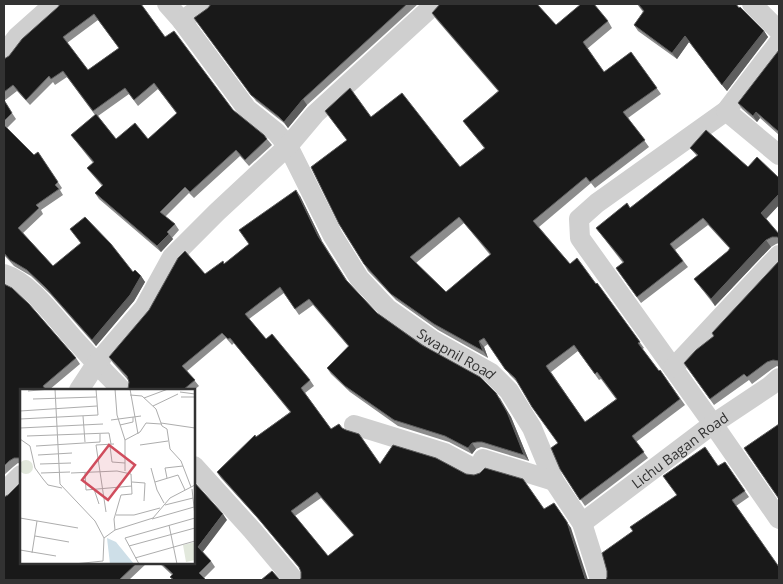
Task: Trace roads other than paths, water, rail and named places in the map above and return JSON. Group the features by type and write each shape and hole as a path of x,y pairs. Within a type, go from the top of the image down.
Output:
{"street":[{"name":"Swapnil Road","path":"168,4 247,109 276,132 288,146 333,236 359,278 388,309 432,340 491,373 509,391 532,428 554,481 582,523 600,580"},
{"path":"182,21 205,4"},
{"path":"80,389 96,364 144,308 172,257 288,146 315,114 435,4"},
{"path":"752,4 779,30"},
{"path":"4,54 17,37 50,5"},
{"path":"779,42 726,111 597,203 579,219 580,238 779,519"},
{"path":"726,111 779,155"},
{"path":"673,368 779,255"},
{"path":"4,274 12,277 30,290 121,389"},
{"name":"Lichu Bagan Road","path":"582,523 713,424 779,378"},
{"path":"354,425 445,454 474,469 478,469 484,459 554,481"},
{"path":"195,467 294,580"},
{"path":"4,492 20,476"}]}
